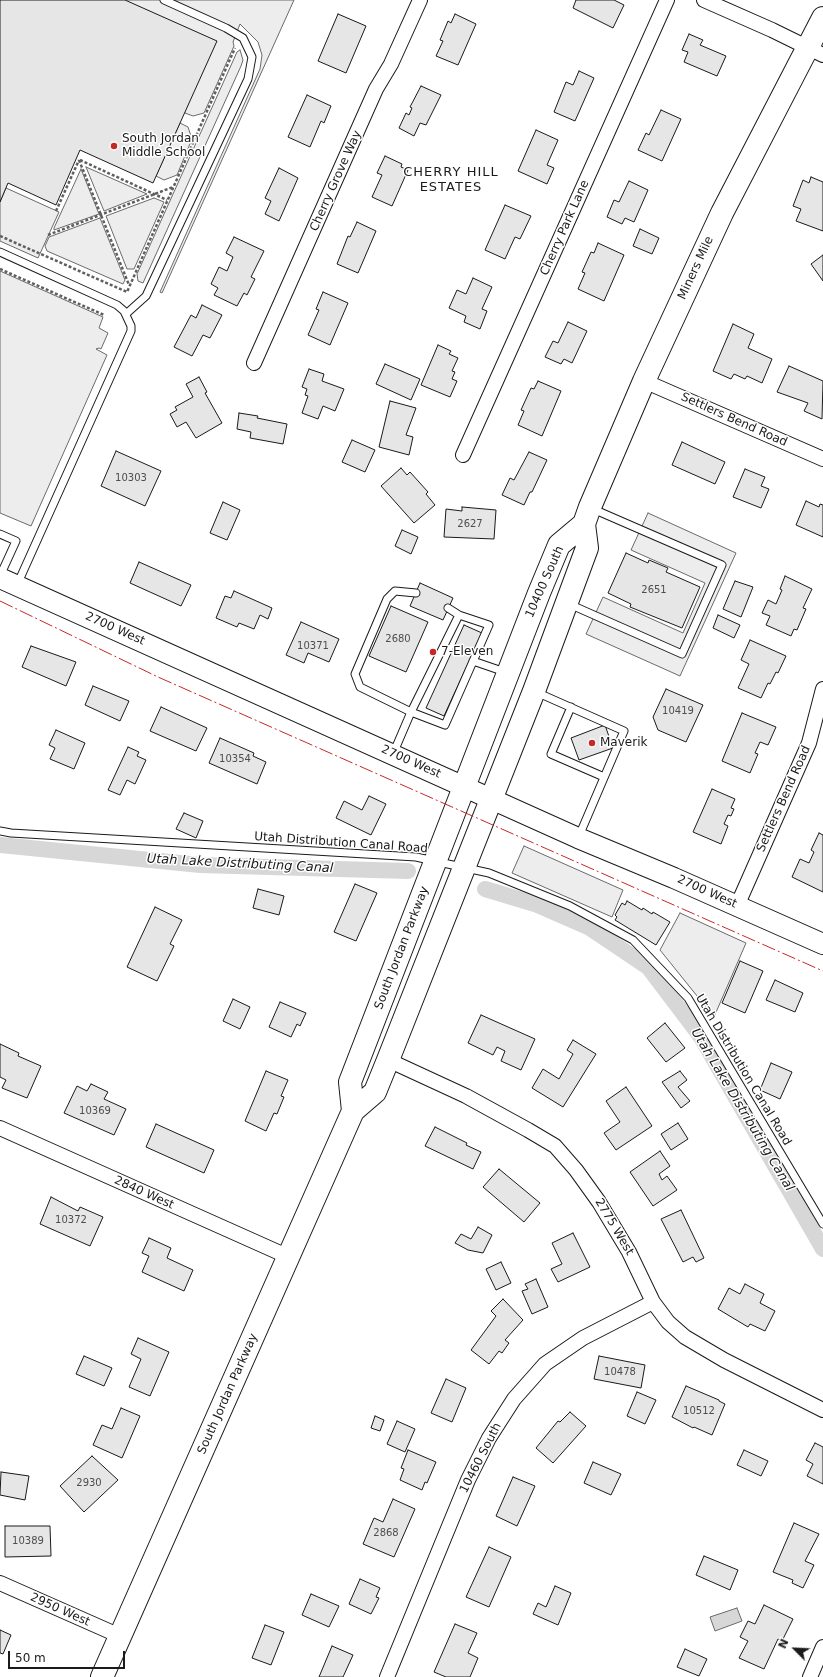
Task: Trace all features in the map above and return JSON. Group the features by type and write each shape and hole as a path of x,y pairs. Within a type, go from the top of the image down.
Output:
{"main road":[{"name":"Miners Mile","path":"587,516 644,381 722,213 816,51 823,18"},
{"path":"491,799 534,691 587,548 587,516"},
{"name":"10400 South","path":"464,786 559,545 587,516"},
{"name":"2700 West","path":"6,580 578,838 823,944"},
{"name":"South Jordan Parkway","path":"353,1111 350,1082 464,786"},
{"name":"South Jordan Parkway","path":"102,1677 353,1111 375,1092 491,799"}],"street":[{"name":"Cherry Grove Way","path":"254,363 376,89 391,64 420,0"},
{"name":"Cherry Park Lane","path":"463,455 666,0"},
{"path":"704,0 816,51"},
{"name":"Settlers Bend Road","path":"644,381 823,459"},
{"name":"Settlers Bend Road","path":"737,906 809,743 823,689"},
{"name":"2775 West","path":"388,1060 466,1096 555,1146 576,1170 599,1202 629,1252 653,1302 668,1322 685,1337 724,1360 823,1410"},
{"name":"2840 West","path":"0,1128 289,1257"},
{"name":"10460 South","path":"387,1677 468,1480 489,1438 514,1398 552,1360 583,1338 653,1302"},
{"name":"2950 West","path":"0,1583 120,1636"},
{"path":"810,1677 823,1647"}],"lane":[{"path":"126,314 146,296 248,79 252,57 242,38 226,28 164,0"},
{"path":"0,252 120,307 130,322 131,330 6,580"},
{"path":"566,603 682,654 722,565 587,516"},
{"path":"0,534 16,541 6,580"},
{"path":"416,593 395,591 387,599 355,674 360,687 411,712 444,725 489,625 459,615 448,608"},
{"path":"393,754 411,712 459,615"},
{"path":"473,661 509,673"},
{"path":"534,691 624,731 578,838"},
{"path":"570,707 551,754 604,777"},
{"name":"Utah Distribution Canal Road","path":"0,831 11,833 416,857 489,872 570,906 633,940 688,998 823,1224"}],"path":[{"path":"0,236 127,292 237,43"},
{"path":"79,160 167,200"},
{"path":"56,211 79,160"},
{"path":"79,160 130,286"},
{"path":"48,235 173,187"},
{"path":"0,269 104,315"}],"shaded area":[{"path":"125,0 294,0 162,293 160,292 260,69 262,55 258,42 240,24 233,42 234,46 204,113 193,116 185,113"},
{"path":"240,50 243,60 241,66 143,283 138,281 137,274 237,52"},
{"path":"180,123 188,127 192,139 177,175 164,180 156,176"},
{"path":"86,167 147,194 104,211"},
{"path":"81,169 99,214 54,230 54,228"},
{"path":"6,188 59,212 38,258 0,241 0,202"},
{"path":"154,198 164,202 134,269 127,269 106,216"},
{"path":"100,218 125,280 123,284 47,251 45,246 49,237"},
{"path":"0,271 103,317 99,328 108,333 101,349 96,349 107,355 31,526 0,513"},
{"path":"648,513 736,553 680,676 586,634 603,597 683,633 705,583 631,550"},
{"path":"524,846 623,890 612,917 512,873"},
{"path":"680,913 746,943 714,1017 660,950"},
{"path":"737,1608 742,1621 715,1631 710,1617"}],"building":[{"path":"0,0 125,0 217,41 153,183 80,150 56,205 8,183 0,202"},
{"path":"576,0 614,0 624,5 613,28 573,8"},
{"path":"338,14 366,26 346,73 318,61"},
{"path":"455,14 476,24 458,65 436,56 443,41 440,40 448,21 451,23"},
{"path":"689,34 703,40 700,45 726,56 717,76 684,62 688,52 682,50"},
{"path":"579,71 594,78 575,121 554,112 566,82 573,85"},
{"path":"421,86 441,95 426,125 420,123 414,136 399,128 406,113 409,115 412,108 410,107"},
{"path":"307,95 331,106 324,123 321,121 310,147 288,137"},
{"path":"661,110 681,119 662,161 638,150 646,133 649,135"},
{"path":"536,130 558,140 547,165 554,168 547,184 518,171"},
{"path":"385,156 402,164 401,167 408,170 392,206 372,197 382,175 377,173"},
{"path":"279,168 298,178 279,221 265,214 271,201 265,198"},
{"path":"811,177 823,182 823,231 796,221 801,209 793,206 803,180 809,183"},
{"path":"629,181 648,190 634,222 625,218 622,224 607,217 614,200 619,202"},
{"path":"505,205 531,216 520,239 515,237 505,259 485,250"},
{"path":"357,222 376,231 358,273 337,264 348,236 350,237"},
{"path":"640,229 659,238 652,254 633,246"},
{"path":"234,237 264,251 251,277 255,279 247,295 244,293 237,306 214,295 218,288 211,284 219,267 227,271 233,257 226,253"},
{"path":"598,243 624,255 604,301 578,289 585,273 582,272 591,252 594,253"},
{"path":"823,255 823,281 811,264"},
{"path":"473,278 492,287 482,309 487,311 480,329 464,322 466,316 449,308 457,290 466,294"},
{"path":"323,292 348,303 330,345 308,335 319,310 316,309"},
{"path":"202,305 222,315 210,338 203,335 192,356 174,347 191,315 196,318"},
{"path":"568,322 587,331 572,363 564,359 561,364 545,357 553,341 558,343"},
{"path":"733,324 754,334 748,348 772,359 762,383 747,376 745,379 734,374 731,379 713,371"},
{"path":"438,345 451,351 449,354 458,358 452,371 455,372 452,379 457,381 450,397 421,385"},
{"path":"385,364 420,379 411,400 376,384"},
{"path":"789,366 823,381 822,419 804,411 808,403 777,392"},
{"path":"309,369 324,374 322,381 344,389 335,411 323,406 318,419 302,413 308,396 305,395 307,389 302,387"},
{"path":"199,377 207,392 205,393 222,423 196,438 186,422 177,427 170,414 177,410 175,407 193,397 186,384"},
{"path":"538,381 561,391 542,436 518,425 524,411 521,410 531,388 534,389"},
{"path":"390,401 416,408 406,435 413,437 409,455 379,447"},
{"path":"239,413 258,416 257,418 287,424 283,444 250,438 251,432 237,429"},
{"path":"352,440 375,450 365,472 342,462"},
{"path":"682,442 725,462 715,484 672,465"},
{"path":"116,451 161,471 145,506 101,486"},
{"path":"529,452 547,460 532,492 530,492 524,505 502,495 510,478 514,480"},
{"path":"401,468 407,475 410,472 428,492 426,494 435,505 414,523 381,486"},
{"path":"745,469 765,477 761,486 769,489 761,508 733,497"},
{"path":"806,501 819,507 820,504 823,505 823,537 796,525"},
{"path":"223,502 240,510 227,540 210,533"},
{"path":"462,507 496,510 494,539 444,537 446,509 462,511"},
{"path":"402,530 418,537 411,554 395,546"},
{"path":"626,553 648,563 649,560 668,568 666,572 700,587 682,628 630,607 631,604 608,593"},
{"path":"139,562 191,585 181,606 130,583"},
{"path":"785,576 812,589 803,608 806,609 797,630 794,629 791,636 766,625 770,616 762,613 768,600 776,604 782,590 780,589"},
{"path":"735,581 753,587 741,617 723,609"},
{"path":"420,583 453,598 443,620 410,606"},
{"path":"234,591 272,608 268,619 260,615 254,629 239,623 237,627 216,618 225,596 231,598"},
{"path":"391,606 428,622 406,672 369,656"},
{"path":"718,615 740,625 734,638 713,628"},
{"path":"301,622 339,639 329,662 308,653 304,663 286,655"},
{"path":"464,625 482,633 444,716 426,708"},
{"path":"750,640 786,656 778,673 776,672 770,684 768,683 761,698 738,688 749,664 741,660"},
{"path":"31,646 76,662 66,686 22,667"},
{"path":"93,686 129,701 120,721 85,705"},
{"path":"666,689 703,705 686,742 658,730 653,717"},
{"path":"161,707 207,728 196,751 150,731"},
{"path":"742,713 776,727 768,745 760,742 755,753 758,754 750,773 722,761"},
{"name":"Maverik","path":"605,725 613,748 579,760 571,738"},
{"path":"56,730 85,743 74,769 50,759 55,748 49,745"},
{"path":"220,738 254,753 253,756 266,762 257,784 209,763"},
{"path":"128,747 139,752 137,756 146,760 135,784 127,780 120,795 108,790"},
{"path":"712,789 735,799 731,808 734,809 731,816 728,815 724,824 728,826 721,844 693,832"},
{"path":"369,796 386,804 371,835 336,818 344,801 362,810"},
{"path":"184,813 203,821 196,838 176,829"},
{"path":"819,833 823,835 823,892 792,877 800,859 809,863 814,852 811,850"},
{"path":"355,884 377,893 356,941 334,932"},
{"path":"258,889 284,896 279,915 253,908"},
{"path":"627,901 642,910 643,908 652,914 653,912 670,922 656,945 615,920 617,917 615,915 622,903 625,905"},
{"path":"155,907 182,920 170,944 174,946 157,981 127,967"},
{"path":"740,961 763,971 745,1013 722,1003"},
{"path":"775,980 803,993 795,1012 766,1000"},
{"path":"233,999 250,1007 240,1029 223,1021"},
{"path":"280,1002 306,1013 300,1026 297,1024 291,1037 269,1027"},
{"path":"481,1015 535,1039 521,1070 501,1061 505,1051 497,1047 493,1055 468,1043"},
{"path":"665,1023 685,1048 666,1062 647,1038"},
{"path":"573,1040 596,1054 563,1107 532,1088 543,1069 559,1079 573,1054 567,1050"},
{"path":"0,1044 19,1053 18,1056 41,1066 27,1098 2,1088 6,1080 0,1077"},
{"path":"771,1063 792,1072 780,1099 760,1090"},
{"path":"266,1071 288,1080 281,1096 284,1097 277,1114 274,1113 266,1131 245,1121"},
{"path":"680,1071 687,1080 678,1087 690,1101 681,1108 662,1082"},
{"path":"91,1084 108,1092 104,1099 126,1109 114,1135 64,1113 77,1086 87,1091"},
{"path":"626,1087 652,1126 616,1150 604,1133 620,1122 606,1101"},
{"path":"678,1123 688,1139 671,1150 661,1134"},
{"path":"156,1124 214,1150 204,1173 146,1147"},
{"path":"435,1127 467,1143 466,1145 481,1152 473,1169 425,1146"},
{"path":"660,1151 670,1166 659,1174 662,1180 667,1176 677,1190 653,1206 630,1172"},
{"path":"499,1169 540,1203 524,1222 483,1187"},
{"path":"51,1197 78,1211 80,1207 103,1217 90,1246 40,1224"},
{"path":"681,1210 704,1258 696,1262 693,1257 683,1262 661,1219"},
{"path":"478,1227 492,1235 483,1253 468,1250 455,1243 461,1234 471,1239"},
{"path":"573,1233 590,1267 558,1282 551,1269 562,1264 552,1243"},
{"path":"149,1238 171,1248 167,1258 193,1270 184,1291 142,1272 149,1256 142,1253"},
{"path":"501,1262 511,1283 496,1290 486,1269"},
{"path":"536,1279 548,1307 532,1314 522,1291 528,1289 525,1284"},
{"path":"745,1284 764,1294 760,1303 775,1311 765,1331 750,1324 748,1327 718,1309 729,1288 740,1294"},
{"path":"503,1299 523,1320 505,1340 509,1343 502,1353 499,1351 489,1364 471,1350 496,1316 491,1311"},
{"path":"138,1338 169,1352 150,1396 129,1387 141,1359 131,1354"},
{"path":"84,1356 112,1368 104,1386 76,1374"},
{"path":"599,1356 645,1365 641,1388 594,1379"},
{"path":"446,1379 466,1388 452,1422 431,1413"},
{"path":"686,1386 725,1404 712,1435 694,1427 693,1428 672,1417"},
{"path":"637,1392 656,1400 645,1424 627,1416"},
{"path":"121,1408 140,1416 122,1458 93,1445 102,1425 112,1429"},
{"path":"570,1412 586,1426 553,1463 536,1448 558,1421 560,1422"},
{"path":"375,1416 384,1420 380,1431 371,1428"},
{"path":"397,1421 415,1429 405,1452 387,1444"},
{"path":"815,1443 823,1447 823,1484 807,1476 813,1464 806,1460"},
{"path":"408,1450 436,1462 427,1483 425,1482 422,1490 400,1480 404,1469 401,1468"},
{"path":"744,1450 768,1461 761,1476 737,1465"},
{"path":"92,1456 118,1480 84,1512 60,1486"},
{"path":"593,1462 621,1474 611,1495 584,1483"},
{"path":"1,1472 29,1476 25,1500 0,1495"},
{"path":"513,1477 535,1486 517,1526 496,1516"},
{"path":"393,1499 415,1509 394,1557 363,1544 374,1518 383,1522"},
{"path":"794,1523 819,1534 805,1561 814,1565 803,1588 792,1583 793,1580 773,1572"},
{"path":"5,1526 50,1526 51,1556 5,1557"},
{"path":"489,1547 511,1557 489,1607 466,1597"},
{"path":"704,1556 738,1570 730,1590 696,1575"},
{"path":"360,1579 380,1588 376,1597 379,1598 371,1614 349,1604"},
{"path":"555,1586 571,1593 558,1625 533,1614 538,1603 546,1607"},
{"path":"311,1594 339,1606 329,1627 302,1615"},
{"path":"764,1605 793,1619 782,1641 778,1639 764,1669 739,1658 748,1641 740,1637 748,1621 755,1624"},
{"path":"455,1624 477,1633 468,1653 478,1658 470,1677 446,1677 434,1672"},
{"path":"265,1625 284,1632 271,1665 252,1658"},
{"path":"0,1630 11,1635 3,1654 0,1653"},
{"path":"332,1646 353,1655 343,1677 319,1677"},
{"path":"685,1649 707,1659 699,1676 677,1667"}],"waterway":[{"name":"Utah Lake Distributing Canal","path":"0,845 200,865 408,871"},
{"name":"Utah Lake Distributing Canal","path":"485,889 535,904 590,928 648,967 701,1037 823,1249"}],"power":[{"path":"0,601 158,677 823,971"}],"place":[{"name":"South Jordan Middle School","path":"114,146"},
{"name":"7-Eleven","path":"433,652"},
{"name":"Maverik","path":"592,743"}],"district":[{"name":"CHERRY HILL ESTATES","path":"451,180"}]}
